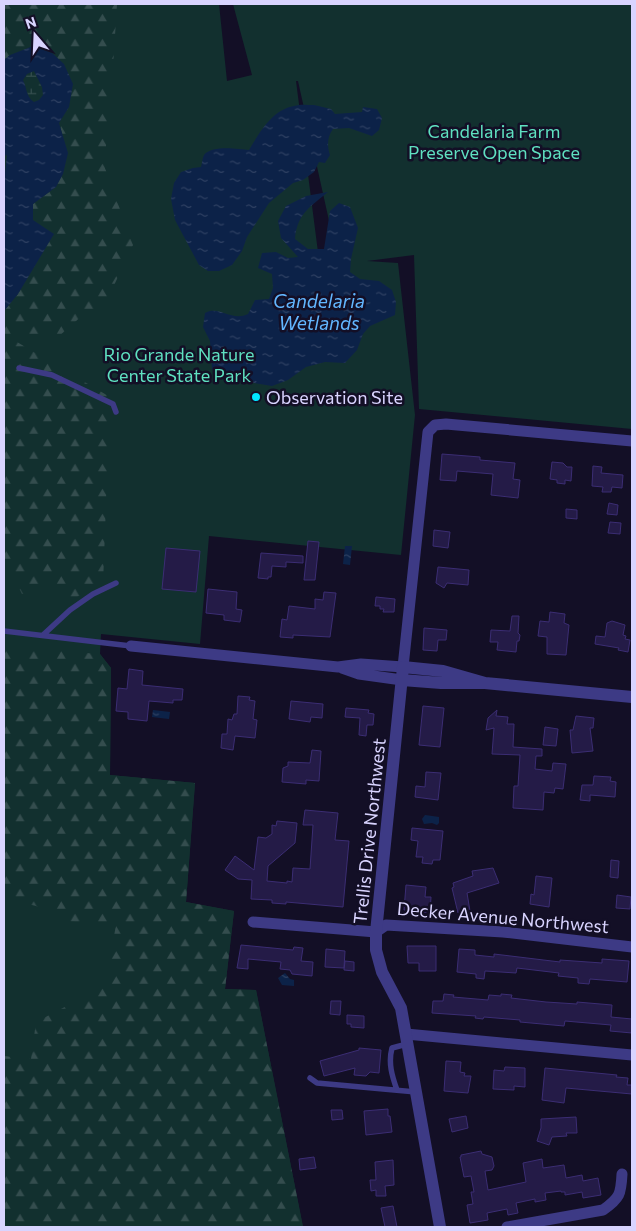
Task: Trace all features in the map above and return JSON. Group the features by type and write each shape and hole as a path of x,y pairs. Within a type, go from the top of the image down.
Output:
{"street":[{"name":"Trellis Drive Northwest","path":"440,1227 401,1008 382,972 376,950 376,932 428,432 435,425 446,424 632,440"},
{"path":"131,646 338,667 359,674 403,673 442,683 485,683 632,697"},
{"name":"Decker Avenue Northwest","path":"253,922 376,932 386,925 503,932 632,947"},
{"path":"406,1039 632,1055"},
{"path":"507,1227 603,1210 613,1203 621,1191 622,1174"}],"lane":[{"path":"19,368 52,375 69,382 113,404 116,412"},
{"path":"43,635 70,610 93,594 116,583"},
{"path":"4,631 131,646"},
{"path":"397,1090 391,1074 390,1056 392,1048 406,1039"},
{"path":"310,1078 317,1084 416,1092"}],"green space":[{"path":"4,4 219,4 227,81 252,75 233,4 632,4 632,429 419,409 414,255 367,261 398,263 415,415 401,555 209,536 200,644 101,634 100,654 111,668 110,775 195,783 186,902 234,911 225,989 256,990 303,1227 4,1227","holes":["296,81 298,81 338,261 319,260"]},
{"path":"4,4 117,4 105,168 133,245 100,315 84,314 58,337 22,339 4,335 4,311 18,294 53,234 33,220 33,204 56,187 68,153 59,123 69,107 52,53 33,46 10,55 4,60"},
{"path":"34,71 42,87 43,95 34,102 28,95 23,80 27,74"},
{"path":"17,342 110,397 103,584 71,600 47,588 22,594 7,564 4,562 4,346"},
{"path":"4,647 100,654 111,668 110,775 195,783 186,902 234,911 225,989 256,990 303,1227 4,1227 4,1056 31,1059 36,1022 105,986 116,925 63,921 36,906 4,898"}],"water":[{"path":"33,46 52,53 64,64 73,84 69,107 59,123 68,153 63,174 56,187 33,204 33,220 54,234 18,294 4,311 4,182 7,155 4,156 4,60 10,55","holes":["34,71 42,87 43,95 34,102 28,95 23,80 27,74"]},
{"path":"296,105 314,105 331,109 335,114 362,112 363,107 377,109 382,118 379,130 372,136 349,128 333,129 328,142 330,155 325,163 319,162 314,172 303,180 293,183 269,203 232,265 219,271 208,271 199,265 175,220 171,199 174,183 181,172 201,167 204,155 213,150 225,148 249,150 267,123 279,112"},
{"name":"Candelaria Wetlands","path":"328,192 310,207 302,217 298,223 295,239 308,249 324,249 330,211 339,203 350,207 358,228 350,272 360,279 379,281 392,290 396,302 395,315 370,326 363,334 357,350 345,363 325,362 306,367 288,380 272,386 224,378 212,369 210,341 203,327 205,313 215,311 242,316 248,314 255,300 269,299 273,288 272,274 258,268 262,253 276,252 288,258 298,257 281,238 278,221 286,206 306,196"},
{"path":"345,546 352,546 350,565 343,564"},
{"path":"153,710 170,712 169,719 152,717"},
{"path":"425,815 439,817 439,823 437,825 432,823 424,824 422,819"},
{"path":"285,973 290,979 294,980 294,986 282,985 278,978"}],"building":[{"path":"442,454 480,457 480,460 515,463 513,479 520,480 518,498 491,495 493,474 457,471 456,481 440,480"},
{"path":"552,462 563,463 567,467 572,467 571,481 565,480 565,484 557,483 557,480 550,479"},
{"path":"593,466 602,467 601,473 623,475 622,488 612,487 611,492 602,492 603,487 592,486"},
{"path":"609,503 618,505 617,515 607,514"},
{"path":"566,509 577,510 577,519 566,518"},
{"path":"610,522 621,523 620,534 608,533"},
{"path":"434,530 450,532 448,548 433,546"},
{"path":"308,541 319,542 315,580 304,580"},
{"path":"166,548 200,551 196,592 162,589"},
{"path":"261,553 303,556 303,563 286,562 286,567 272,566 271,577 268,577 268,579 258,578"},
{"path":"438,567 469,570 468,585 447,583 444,588 436,583"},
{"path":"208,589 237,592 236,609 242,610 240,622 224,620 224,615 206,613"},
{"path":"324,592 336,593 330,637 293,635 293,638 280,637 282,619 287,620 289,606 315,609 315,599 323,600"},
{"path":"376,597 395,599 394,612 383,612 384,609 380,609 380,606 375,606"},
{"path":"550,612 565,614 564,623 569,625 566,655 547,654 547,637 538,636 540,621 549,622"},
{"path":"512,616 519,616 518,633 520,635 519,641 517,641 516,652 497,650 498,642 490,642 491,630 510,631"},
{"path":"612,621 625,625 623,635 626,636 625,639 630,640 628,652 618,650 619,648 595,644 596,636 605,637 607,623"},
{"path":"424,628 447,630 446,640 438,640 437,651 423,650"},
{"path":"129,669 143,671 142,685 183,689 182,700 173,700 173,703 149,701 147,721 128,719 128,712 116,711 118,688 127,689"},
{"path":"238,696 250,697 249,700 255,701 253,719 257,720 255,738 235,736 233,750 221,748 222,734 227,734 228,719 232,720 234,714 237,714"},
{"path":"291,701 323,704 322,718 311,717 310,722 289,719"},
{"path":"423,706 444,708 440,747 419,745"},
{"path":"346,708 369,710 368,713 374,714 373,725 367,725 366,736 359,735 360,718 345,717"},
{"path":"497,710 496,716 508,717 507,724 514,724 513,747 542,749 542,756 536,756 535,769 552,771 553,763 566,764 563,789 555,788 554,793 544,792 543,810 513,808 514,786 518,786 520,755 492,754 494,728 486,730 488,718"},
{"path":"576,716 594,718 593,728 590,728 593,751 572,753 570,730 573,730"},
{"path":"545,727 558,729 556,746 543,745"},
{"path":"312,750 321,751 319,781 306,780 306,784 282,782 283,768 288,766 288,762 310,763"},
{"path":"426,772 441,773 438,800 415,797 416,786 425,787"},
{"path":"594,776 611,777 610,781 616,782 615,797 590,795 590,801 580,800 582,785 593,785"},
{"path":"305,810 338,813 335,840 349,841 343,907 286,902 286,904 272,903 272,900 251,899 252,880 238,879 225,870 235,856 254,870 258,837 266,838 272,834 272,825 276,826 277,821 297,823 295,843 268,866 267,881 292,882 293,868 310,869 313,825 303,825"},
{"path":"412,828 443,831 440,860 433,860 432,864 422,863 423,857 416,857 418,841 411,840"},
{"path":"611,860 619,861 618,878 610,877"},
{"path":"493,868 499,883 467,893 470,911 458,913 452,888 454,887 453,883 473,876 472,871"},
{"path":"536,876 552,878 549,907 530,904 531,894 534,895"},
{"path":"406,885 426,887 425,897 431,897 430,913 404,910"},
{"path":"617,895 631,897 630,909 616,908"},
{"path":"241,945 293,950 294,947 303,948 301,961 313,962 312,976 292,974 290,970 280,969 281,962 248,959 248,969 237,968"},
{"path":"407,946 436,946 436,971 419,971 419,963 408,963"},
{"path":"326,949 345,951 344,968 325,967"},
{"path":"459,949 475,950 475,955 494,957 494,954 560,962 560,960 602,963 602,959 629,961 627,982 590,979 589,984 578,983 578,978 558,976 559,973 517,968 516,973 485,971 484,979 476,978 476,974 457,972"},
{"path":"345,961 354,962 354,971 344,970"},
{"path":"444,994 454,995 453,997 488,1000 489,995 501,996 501,994 512,995 511,998 546,1002 612,1005 611,1017 632,1019 632,1033 610,1031 611,1025 565,1021 564,1026 520,1022 520,1020 484,1017 483,1019 475,1018 476,1016 432,1013 433,1001 443,1001"},
{"path":"331,1001 341,1001 340,1015 330,1014"},
{"path":"347,1015 364,1016 364,1028 351,1027 351,1024 347,1024"},
{"path":"359,1048 381,1050 379,1073 370,1072 366,1076 354,1075 355,1068 324,1076 320,1061 359,1050"},
{"path":"446,1061 461,1062 460,1072 465,1073 464,1076 471,1076 468,1093 444,1091"},
{"path":"505,1067 525,1068 525,1087 514,1086 514,1090 493,1089 494,1070 504,1071"},
{"path":"545,1068 617,1075 616,1077 628,1078 627,1085 632,1085 632,1094 566,1088 564,1103 542,1100"},
{"path":"388,1109 392,1132 366,1135 364,1111"},
{"path":"331,1110 342,1110 343,1119 332,1120"},
{"path":"466,1116 468,1128 452,1132 449,1119"},
{"path":"576,1117 577,1133 566,1133 567,1136 552,1137 549,1145 537,1141 541,1128 541,1119"},
{"path":"481,1151 482,1154 492,1157 494,1166 492,1170 485,1171 488,1190 526,1182 523,1163 542,1159 543,1168 564,1165 566,1178 582,1175 583,1181 598,1178 601,1195 583,1198 582,1192 565,1195 565,1192 561,1191 545,1193 546,1200 535,1202 535,1199 516,1203 518,1213 508,1215 507,1209 487,1213 488,1220 470,1223 467,1205 473,1204 471,1192 474,1192 471,1176 464,1177 460,1157 461,1155"},
{"path":"314,1157 316,1168 300,1170 299,1159"},
{"path":"393,1160 394,1185 385,1186 386,1196 376,1196 376,1190 371,1191 370,1180 376,1180 375,1162"},
{"path":"393,1206 397,1227 385,1227 381,1208"}],"place":[{"name":"Observation Site","path":"256,397"}],"park label":[{"name":"Candelaria Farm Preserve Open Space","path":"494,141"},
{"name":"Rio Grande Nature Center State Park","path":"179,364"}]}
